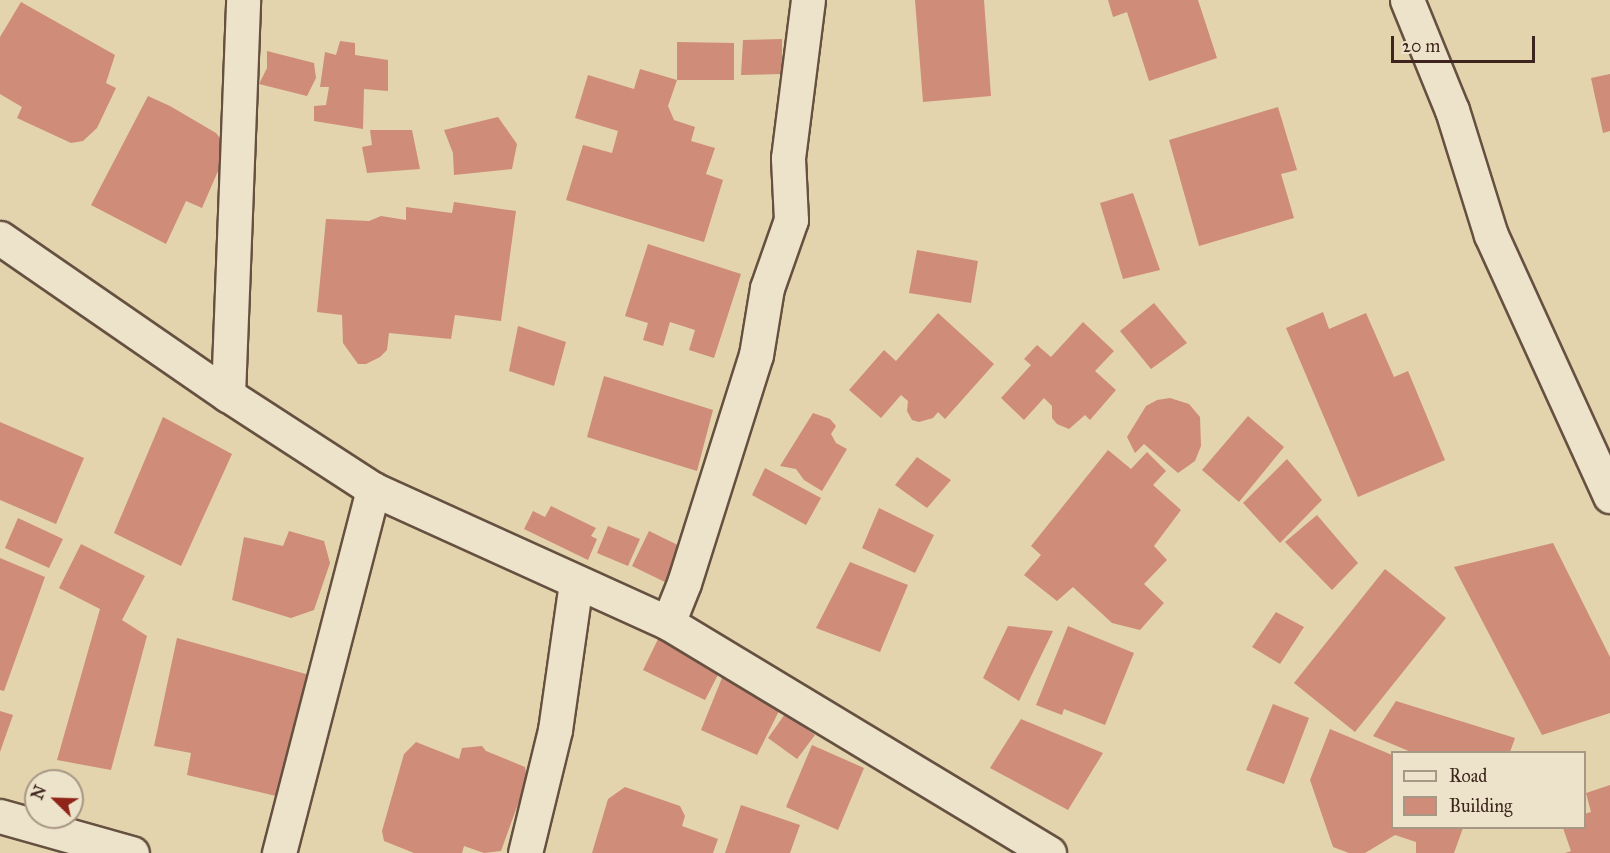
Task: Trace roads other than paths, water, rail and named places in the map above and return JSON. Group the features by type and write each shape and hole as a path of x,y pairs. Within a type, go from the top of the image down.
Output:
{"street":[{"path":"228,395 243,0"},
{"path":"668,623 684,583 756,355 767,288 791,220 788,158 808,0"},
{"path":"1407,0 1452,110 1491,235 1610,496"},
{"path":"0,238 228,395 374,489 668,623 1049,853"},
{"path":"279,853 374,489"},
{"path":"525,853 555,730 576,582"},
{"path":"0,816 132,853"}]}
